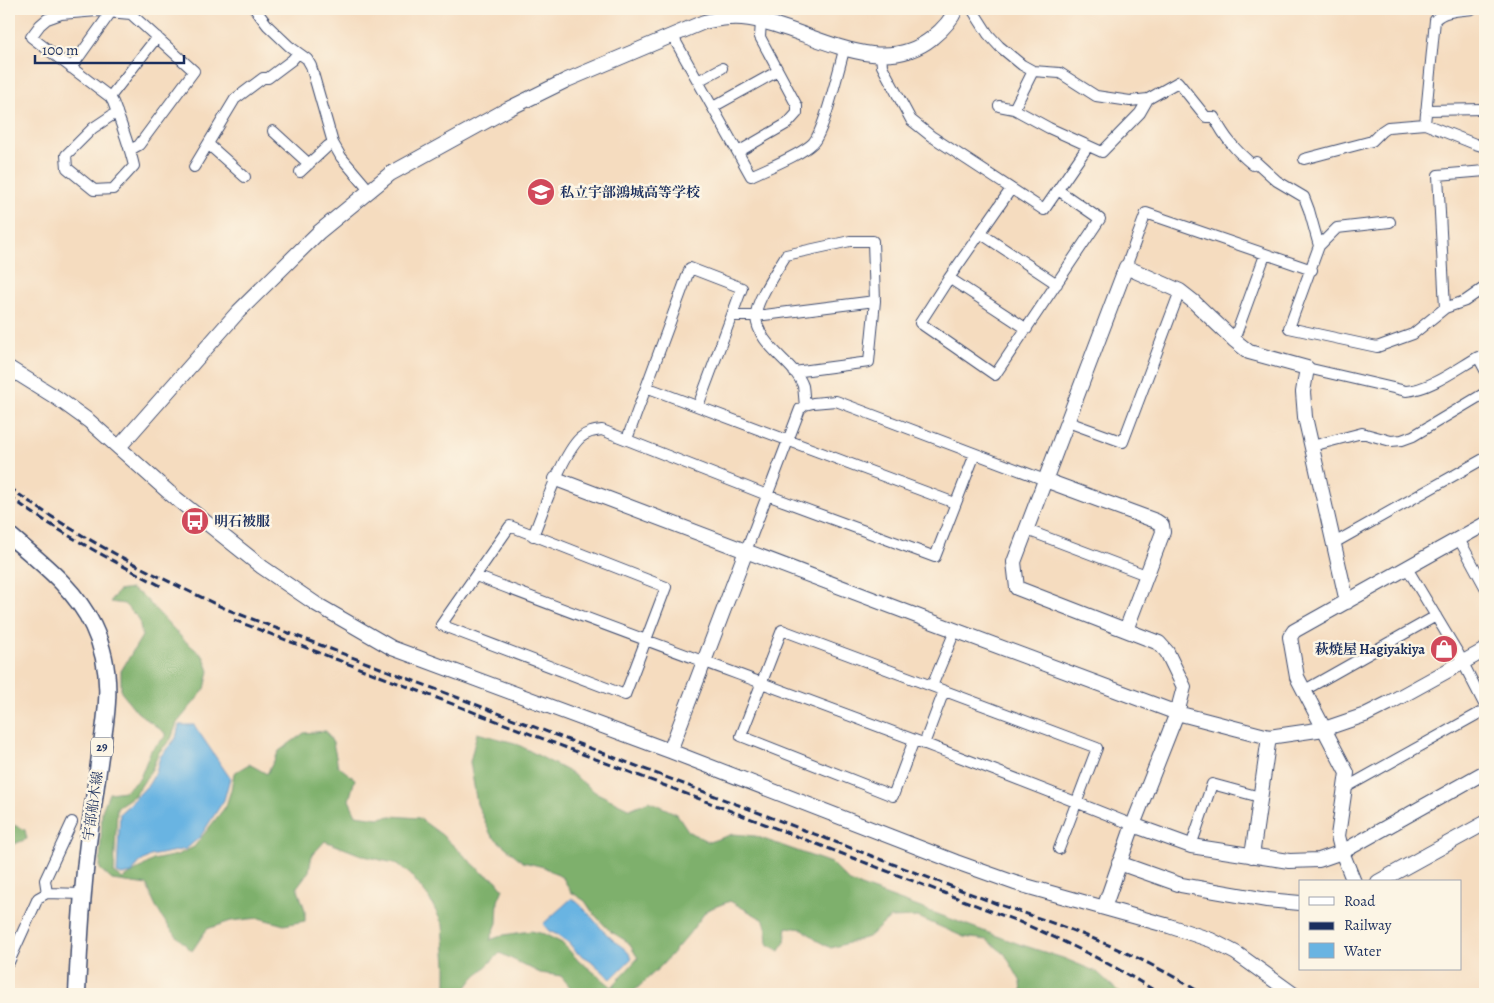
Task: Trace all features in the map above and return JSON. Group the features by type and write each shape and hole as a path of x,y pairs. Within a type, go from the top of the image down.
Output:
{"main road":[{"name":"宇部船木線","path":"9,535 48,569 84,610 93,627 105,660 108,677 106,724 82,894 76,994"}],"street":[{"path":"255,9 277,36 306,58 311,66 333,143 341,157 369,190"},
{"path":"119,448 238,312 319,232 390,174 508,109 567,80 704,22 725,18 743,18 864,53 894,55 904,53 924,44 946,25 956,9"},
{"path":"972,9 988,34 1022,65 1033,71 1060,73 1096,96 1130,101 1148,99 1178,82 1206,118 1214,118 1223,136 1234,148 1253,165 1256,162 1277,181 1304,197 1310,210 1319,246"},
{"path":"1425,124 1435,20 1445,13 1472,9"},
{"path":"117,112 94,128 66,155 67,168 94,190 113,189 134,166 130,150 117,112 110,97 31,37 40,25 61,14 132,11 156,37 194,70 139,145 130,150"},
{"path":"70,68 112,12"},
{"path":"738,152 788,123 796,113 797,106 760,37 761,22"},
{"path":"672,35 751,176 803,150 813,142 820,129 845,47"},
{"path":"110,97 156,37"},
{"path":"194,167 235,99 263,78 268,78 292,60 298,53"},
{"path":"881,55 882,66 911,120 931,136 1044,210 1088,146"},
{"path":"698,81 722,68"},
{"path":"713,107 778,71"},
{"path":"1014,109 1033,71"},
{"path":"999,106 1014,109 1102,152 1140,113 1148,99"},
{"path":"1426,110 1485,109"},
{"path":"1304,159 1372,141 1388,127 1425,124 1485,147"},
{"path":"273,131 309,164"},
{"path":"300,172 333,143"},
{"path":"208,144 245,177"},
{"path":"1445,308 1438,175 1485,171"},
{"path":"1011,189 920,323 995,375 1100,219 1058,190"},
{"path":"1104,908 1184,687 1167,652 1160,643 1017,588 1014,562 1146,213 1312,270"},
{"path":"1390,222 1337,228 1319,246 1312,270 1289,328 1377,347 1413,334 1445,308 1465,301 1485,287"},
{"path":"980,233 1057,284"},
{"path":"794,372 869,362 875,301 873,241 850,241 786,254 760,298 756,316 759,327 768,344 794,372 802,385 805,405"},
{"path":"1234,340 1265,255"},
{"path":"1126,267 1180,291 1249,352 1306,368 1406,391 1425,387 1478,357 1485,370"},
{"path":"627,439 690,268 742,288 698,406"},
{"path":"949,278 1027,329"},
{"path":"1068,422 1123,442 1180,291"},
{"path":"732,316 756,316 875,301"},
{"path":"9,368 57,398 89,421 174,496 262,567 316,604 392,648 670,751 956,862 1015,883 1169,926 1211,940 1236,953 1290,992"},
{"path":"1306,368 1303,392 1306,417 1348,602"},
{"path":"646,387 955,503"},
{"path":"1312,446 1362,433 1391,441 1402,440 1413,436 1485,393"},
{"path":"670,751 800,409 805,405 836,401 1156,521 1162,525 1164,532 1126,630"},
{"path":"533,536 556,479 573,446 582,436 592,431 602,430 767,495 936,557 975,454"},
{"path":"1334,543 1485,458"},
{"path":"556,479 1176,713 1269,737 1324,729 1365,715 1485,650"},
{"path":"1353,880 1338,836 1347,773 1296,677 1290,637 1294,631 1485,524"},
{"path":"510,526 666,588 625,695 441,625 476,576 510,526"},
{"path":"1027,530 1146,575"},
{"path":"1459,540 1485,587"},
{"path":"1407,568 1463,663 1485,706"},
{"path":"476,576 1191,846 1289,861 1319,860 1342,852 1485,772"},
{"path":"1303,691 1436,616"},
{"path":"944,691 894,796 740,736 782,630 1097,748 1059,849"},
{"path":"932,686 955,631"},
{"path":"1345,788 1485,710"},
{"path":"1252,856 1269,737"},
{"path":"1191,846 1212,784 1260,797"},
{"path":"46,893 46,880 72,822"},
{"path":"1382,880 1485,823"},
{"path":"1119,863 1181,885 1252,898 1299,903"},
{"path":"9,962 38,898 46,893 82,894"}],"green space":[{"path":"131,589 143,596 184,640 204,657 209,671 205,689 177,723 171,739 159,752 152,769 135,795 117,807 114,873 123,879 153,860 177,855 194,847 226,806 234,773 249,764 267,774 279,751 304,733 326,731 333,743 338,766 355,779 349,800 356,815 378,818 391,816 419,818 442,835 483,873 496,880 503,889 498,901 497,923 490,940 504,935 531,931 544,934 562,943 576,958 612,987 638,958 628,942 610,931 593,913 585,901 571,892 563,878 544,867 523,862 491,835 477,804 470,762 477,733 515,743 571,773 595,792 630,809 649,801 677,814 689,832 709,842 733,834 755,836 831,863 850,882 1019,944 1063,958 1097,972 1121,994 1022,994 1021,982 1005,954 987,940 964,937 918,917 890,918 868,937 831,948 816,940 803,929 787,927 785,941 780,951 768,944 764,920 730,901 707,910 662,965 631,994 576,994 561,976 540,973 500,953 473,979 462,994 446,994 443,925 429,898 411,875 398,864 364,856 325,841 312,855 309,871 297,887 305,910 305,921 284,925 259,918 231,921 207,929 192,951 165,921 155,905 147,885 112,880 100,869 102,811 109,793 125,791 140,778 151,750 165,737 165,733 137,712 121,692 121,671 142,636 139,619 124,604 110,602 118,591"},
{"path":"9,823 25,830 27,839 9,846"}],"water":[{"path":"179,725 194,725 230,778 224,800 200,837 186,849 150,856 139,863 132,873 122,875 117,873 120,813 149,784 156,772 160,757 176,738"},
{"path":"572,898 632,958 611,979 590,960 576,952 569,943 549,931 543,924"}],"railway":[{"path":"9,487 87,538 142,568 226,609 1000,905 1077,932 1156,967 1202,994"},
{"path":"9,496 64,533 161,586"},
{"path":"234,620 1017,921 1090,954 1160,994"}],"place":[{"name":"私立宇部鴻城高等学校","path":"541,192"},
{"name":"明石被服","path":"195,521"},
{"name":"萩焼屋 Hagiyakiya","path":"1444,649"}]}
